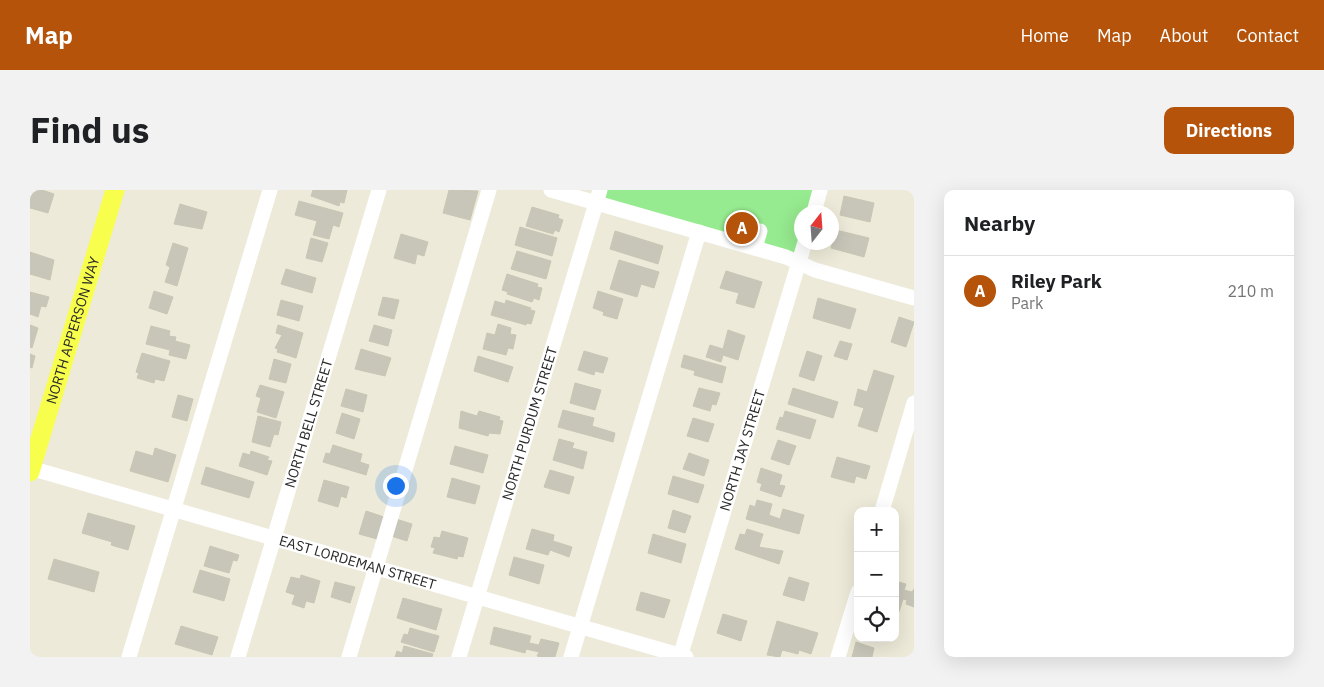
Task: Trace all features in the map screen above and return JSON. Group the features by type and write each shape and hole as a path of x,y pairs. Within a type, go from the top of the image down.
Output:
{"main road":[{"name":"NORTH APPERSON WAY","path":"30,470 115,190"}],"street":[{"path":"129,657 270,190"},
{"name":"NORTH BELL STREET","path":"238,657 379,190"},
{"path":"349,657 489,190"},
{"path":"551,190 598,196 699,232 799,261 815,270 914,298"},
{"path":"816,205 820,190"},
{"name":"NORTH PURDUM STREET","path":"459,657 598,196"},
{"path":"755,248 760,231"},
{"path":"571,657 699,232"},
{"name":"NORTH JAY STREET","path":"682,656 802,250"},
{"path":"883,507 914,403"},
{"name":"EAST LORDEMAN STREET","path":"30,470 174,509 682,656"},
{"path":"838,657 856,597"}],"green space":[{"path":"600,190 820,190 816,205 794,205 794,250 800,250 799,261 596,202"}],"building":[{"path":"30,190 42,190 54,194 48,213 30,208"},
{"path":"313,190 347,190 344,203 340,202 339,206 311,196"},
{"path":"449,190 478,191 470,220 443,213"},
{"path":"844,196 874,203 870,222 840,215"},
{"path":"299,201 343,213 339,227 333,225 329,239 313,235 317,221 295,215"},
{"path":"180,204 207,212 202,229 174,224"},
{"path":"532,207 559,215 558,218 563,220 559,232 555,230 553,234 526,226"},
{"path":"520,227 557,238 552,256 515,245"},
{"path":"615,231 663,246 658,264 610,249"},
{"path":"839,231 869,238 864,257 838,250"},
{"path":"401,234 428,242 424,256 417,254 415,264 394,258"},
{"path":"311,238 328,243 322,262 306,258"},
{"path":"173,243 188,248 177,286 165,282 170,267 166,265"},
{"path":"517,251 551,261 546,279 511,269"},
{"path":"30,252 54,260 50,280 30,274"},
{"path":"619,260 659,272 654,288 641,284 637,297 610,289"},
{"path":"286,269 316,278 312,293 281,284"},
{"path":"726,271 762,282 754,308 736,303 739,293 720,288"},
{"path":"507,274 538,284 537,287 542,288 539,300 534,298 532,302 507,294 508,292 502,290"},
{"path":"154,291 173,297 167,314 149,308"},
{"path":"598,291 623,299 617,319 603,315 604,312 593,308"},
{"path":"30,292 49,297 46,307 41,306 38,317 30,314"},
{"path":"383,297 399,300 394,319 378,315"},
{"path":"818,298 856,309 850,329 813,318"},
{"path":"281,300 303,306 299,321 277,315"},
{"path":"506,300 535,311 531,324 527,323 526,325 491,315 495,301 505,304"},
{"path":"899,317 914,322 906,347 891,342"},
{"path":"498,324 511,328 510,334 516,335 513,349 508,348 506,355 483,349 487,333 495,335"},
{"path":"30,325 38,328 32,348 30,347"},
{"path":"278,325 303,333 296,358 277,352 278,349 275,348 282,335 276,333"},
{"path":"374,325 392,330 388,346 369,341"},
{"path":"151,326 170,331 169,336 176,337 175,341 190,345 186,359 169,355 170,350 146,344"},
{"path":"728,330 745,336 738,360 723,355 721,362 706,357 710,345 723,349"},
{"path":"840,341 852,344 847,360 834,356"},
{"path":"361,349 391,358 385,376 355,369"},
{"path":"584,351 608,358 603,373 595,371 594,375 578,370"},
{"path":"807,351 822,356 814,381 799,376"},
{"path":"142,353 170,361 164,381 155,379 154,383 137,378 139,373 136,372"},
{"path":"30,354 35,356 32,368 30,367"},
{"path":"684,355 726,367 722,383 694,375 695,371 681,367"},
{"path":"478,356 513,367 508,382 474,371"},
{"path":"274,359 291,364 286,383 269,379"},
{"path":"874,370 894,376 877,432 858,426 864,408 854,405 858,389 867,392"},
{"path":"575,383 601,390 595,410 570,403"},
{"path":"260,385 284,392 276,418 257,412 261,398 256,396"},
{"path":"699,388 720,393 716,405 712,404 710,411 693,406"},
{"path":"793,388 838,402 833,418 788,404"},
{"path":"346,389 367,395 363,412 341,406"},
{"path":"178,395 193,399 187,421 172,417"},
{"path":"563,410 594,418 592,426 615,433 613,442 558,427"},
{"path":"461,411 477,416 479,411 500,417 499,420 503,421 500,434 489,433 488,436 459,428"},
{"path":"785,411 816,420 810,439 776,429 780,417 783,418"},
{"path":"342,413 360,419 354,439 336,433"},
{"path":"258,416 281,422 278,435 274,434 270,447 252,442"},
{"path":"693,418 714,424 708,442 687,436"},
{"path":"559,439 574,443 572,448 587,452 583,469 553,460"},
{"path":"778,440 796,446 789,465 771,459"},
{"path":"333,445 362,454 360,462 369,465 366,475 323,462 326,453 330,454"},
{"path":"455,446 488,455 483,473 450,464"},
{"path":"155,448 176,455 168,482 130,471 136,451 153,456"},
{"path":"251,451 269,457 267,460 272,461 267,475 239,466 243,453 250,455"},
{"path":"689,453 709,460 704,476 683,469"},
{"path":"837,457 870,466 866,479 856,476 854,483 831,477"},
{"path":"206,467 254,482 249,498 201,484"},
{"path":"761,468 782,475 779,485 785,486 781,497 760,490 762,484 757,482"},
{"path":"550,470 574,477 569,494 544,487"},
{"path":"673,476 704,485 698,503 668,494"},
{"path":"452,478 480,486 475,504 447,497"},
{"path":"324,480 349,487 346,498 341,496 338,507 318,501"},
{"path":"757,500 772,504 769,515 780,519 783,509 804,515 799,534 746,519 750,505 755,507"},
{"path":"673,510 691,516 685,533 668,528"},
{"path":"366,511 384,517 377,539 359,534"},
{"path":"88,513 135,526 128,550 111,545 112,542 82,533"},
{"path":"396,519 412,524 407,541 391,536"},
{"path":"532,529 554,535 553,541 572,547 569,557 550,550 548,555 526,549"},
{"path":"747,529 763,534 759,547 783,551 779,564 735,549 740,534 745,535"},
{"path":"442,531 468,538 463,557 458,556 457,559 433,553 435,548 431,547 434,537 440,538"},
{"path":"653,534 686,544 681,563 648,553"},
{"path":"210,546 239,555 237,561 233,560 229,573 204,566"},
{"path":"514,557 544,565 539,584 509,575"},
{"path":"54,559 99,572 94,592 48,579"},
{"path":"200,570 230,579 224,601 193,592"},
{"path":"301,575 320,581 314,603 306,601 304,608 292,604 295,595 286,592 291,577 300,579"},
{"path":"789,577 809,583 804,601 783,595"},
{"path":"335,582 355,587 350,603 331,597"},
{"path":"899,582 906,584 904,590 912,592 914,589 914,607 906,604 907,600 903,599 899,612"},
{"path":"641,592 670,600 664,618 636,610"},
{"path":"403,598 442,609 436,630 397,618"},
{"path":"723,614 747,621 741,641 717,633"},
{"path":"777,621 818,633 811,654 799,650 798,654 782,650 780,657 767,655"},
{"path":"181,626 218,637 212,655 175,644"},
{"path":"494,627 531,636 529,643 539,645 541,639 559,643 555,657 540,657 537,656 539,652 526,649 525,653 490,644"},
{"path":"410,628 439,636 434,652 401,642 404,634 408,635"},
{"path":"856,642 874,648 872,657 852,657"},
{"path":"404,646 433,654 432,657 395,657 397,651 402,653"}],"place":[{"name":"Riley Park","path":"742,228"}]}
